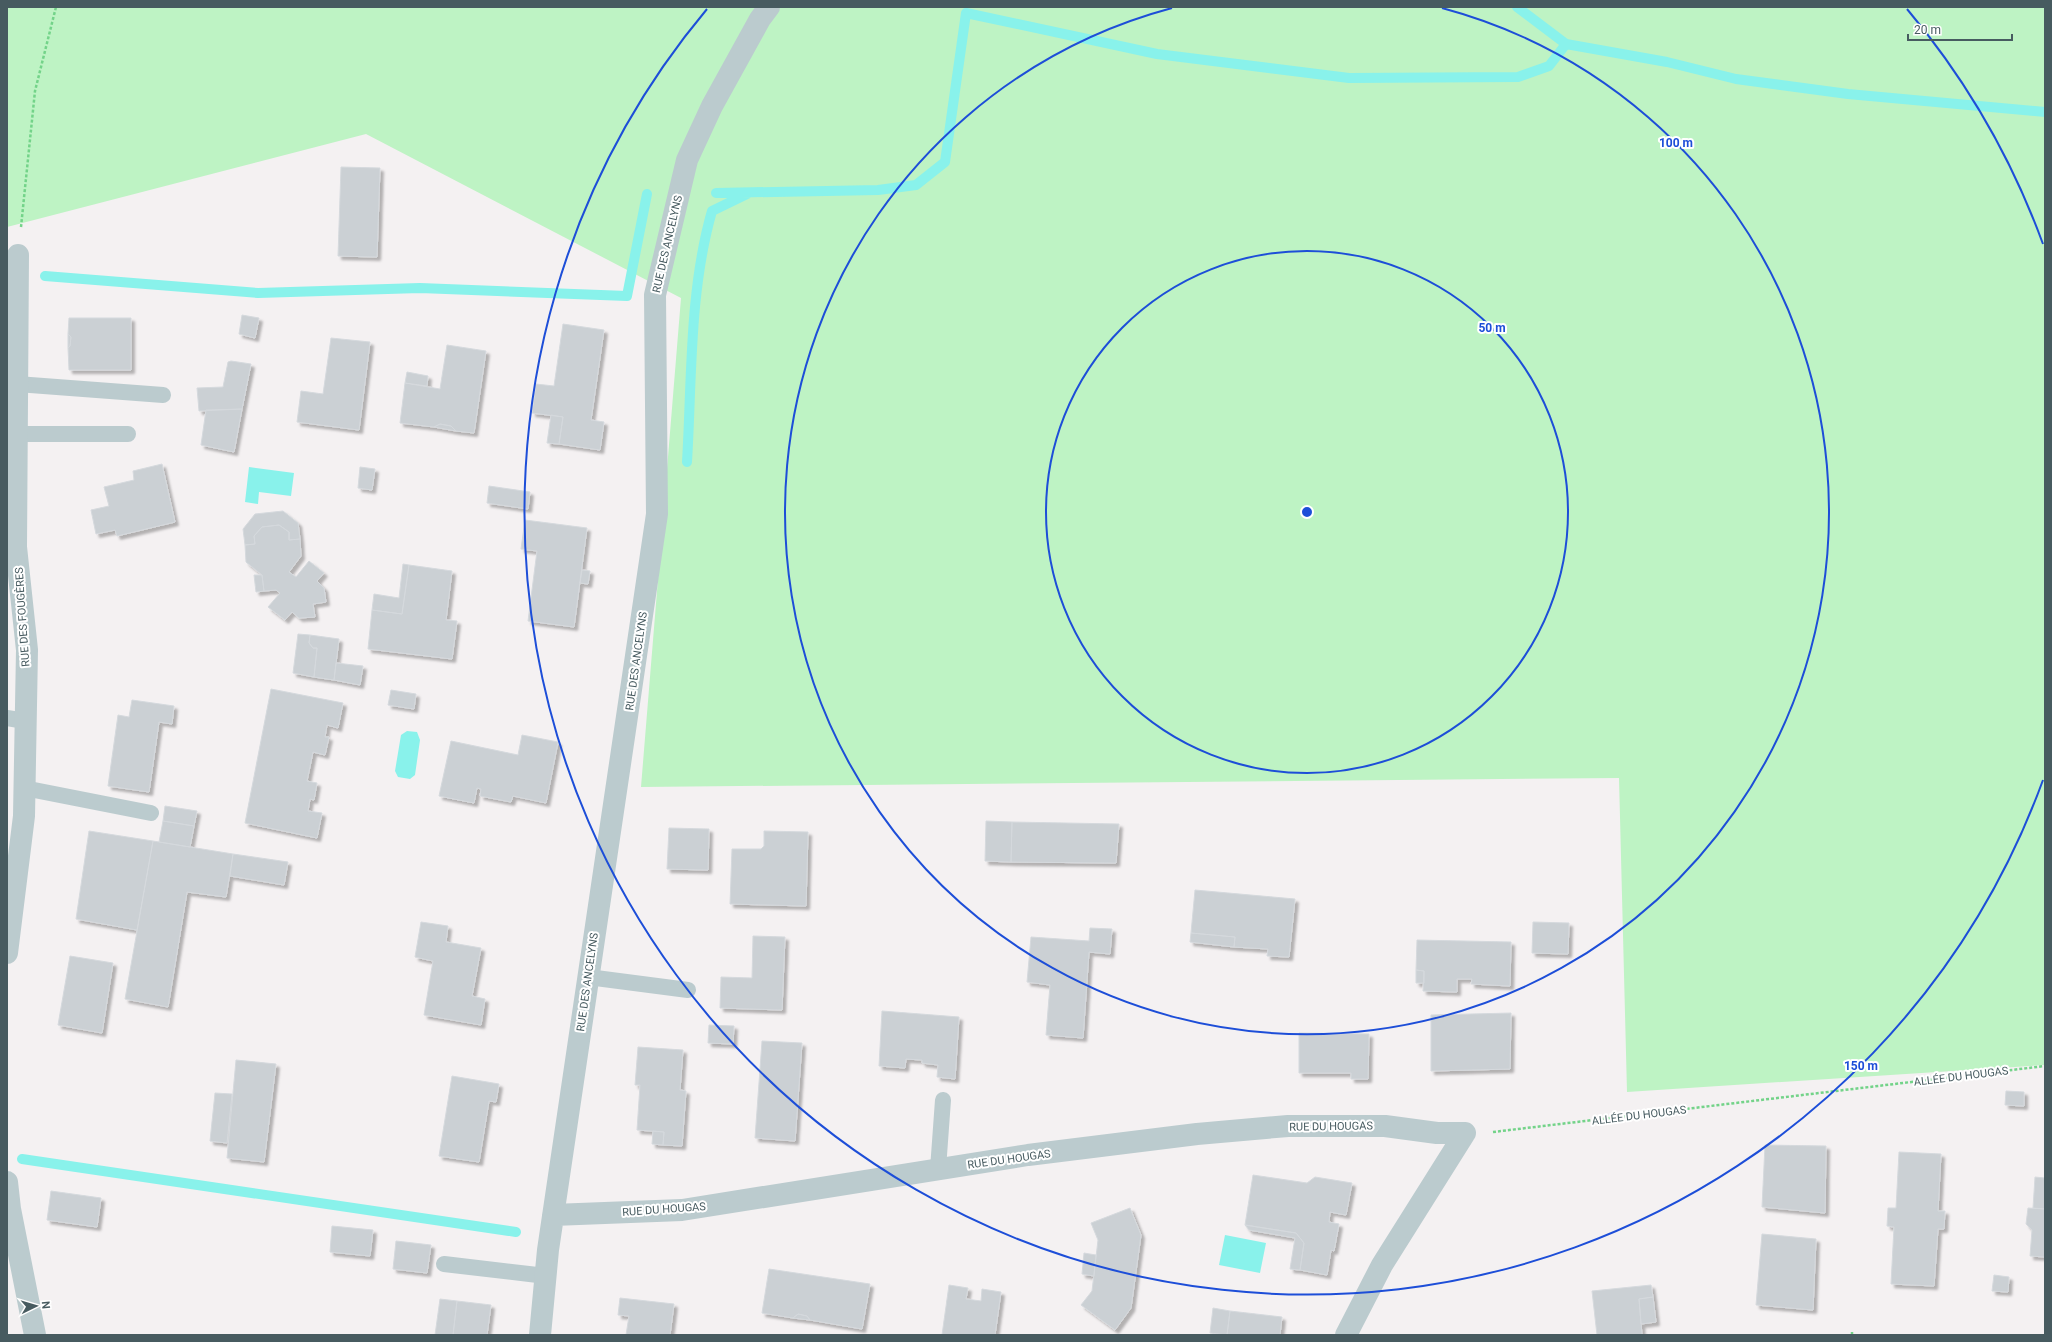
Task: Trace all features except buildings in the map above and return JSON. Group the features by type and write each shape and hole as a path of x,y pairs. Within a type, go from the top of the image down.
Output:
{"street":[{"name":"RUE DES ANCELYNS","path":"540,1335 553,1215 657,514 655,295 687,160 712,106 760,18 769,7"},
{"name":"RUE DES FOUGÈRES","path":"7,953 24,816 24,788 16,720 26,650 16,547 17,384 12,336 18,255"},
{"name":"RUE DU HOUGAS","path":"553,1215 682,1210 1028,1155 1197,1134 1288,1126 1385,1126 1437,1133 1465,1133"},
{"path":"1346,1335 1382,1265 1465,1133"},
{"path":"7,1182 10,1209 35,1335"}],"lane":[{"path":"17,384 163,395"},
{"path":"17,434 128,434"},
{"path":"24,788 151,814"},
{"path":"588,977 688,990"},
{"path":"938,1170 943,1100"},
{"path":"444,1264 546,1276"}],"path":[{"path":"18,255 35,91 56,7"},
{"name":"ALLÉE DU HOUGAS","path":"1465,1133 1496,1132 2045,1066"}],"green space":[{"path":"7,7 2045,7 2045,1065 1627,1092 1619,778 641,787 681,298 366,134 7,227"}],"water":[{"path":"249,467 294,473 291,496 259,492 258,504 245,502"},
{"path":"407,731 417,732 420,740 415,775 410,779 398,777 395,771 401,735"},
{"path":"1225,1235 1266,1243 1260,1273 1219,1265"}],"waterway":[{"path":"1517,7 1566,44 1667,62 1736,79 1848,94 2045,112"},
{"path":"716,193 878,190 916,185 945,162 966,13 1157,54 1349,78 1518,77 1549,66 1566,44"},
{"path":"45,276 258,293 420,288 627,296 647,194"},
{"path":"687,462 695,304 705,241 712,211 747,194"},
{"path":"22,1159 516,1232"}]}
